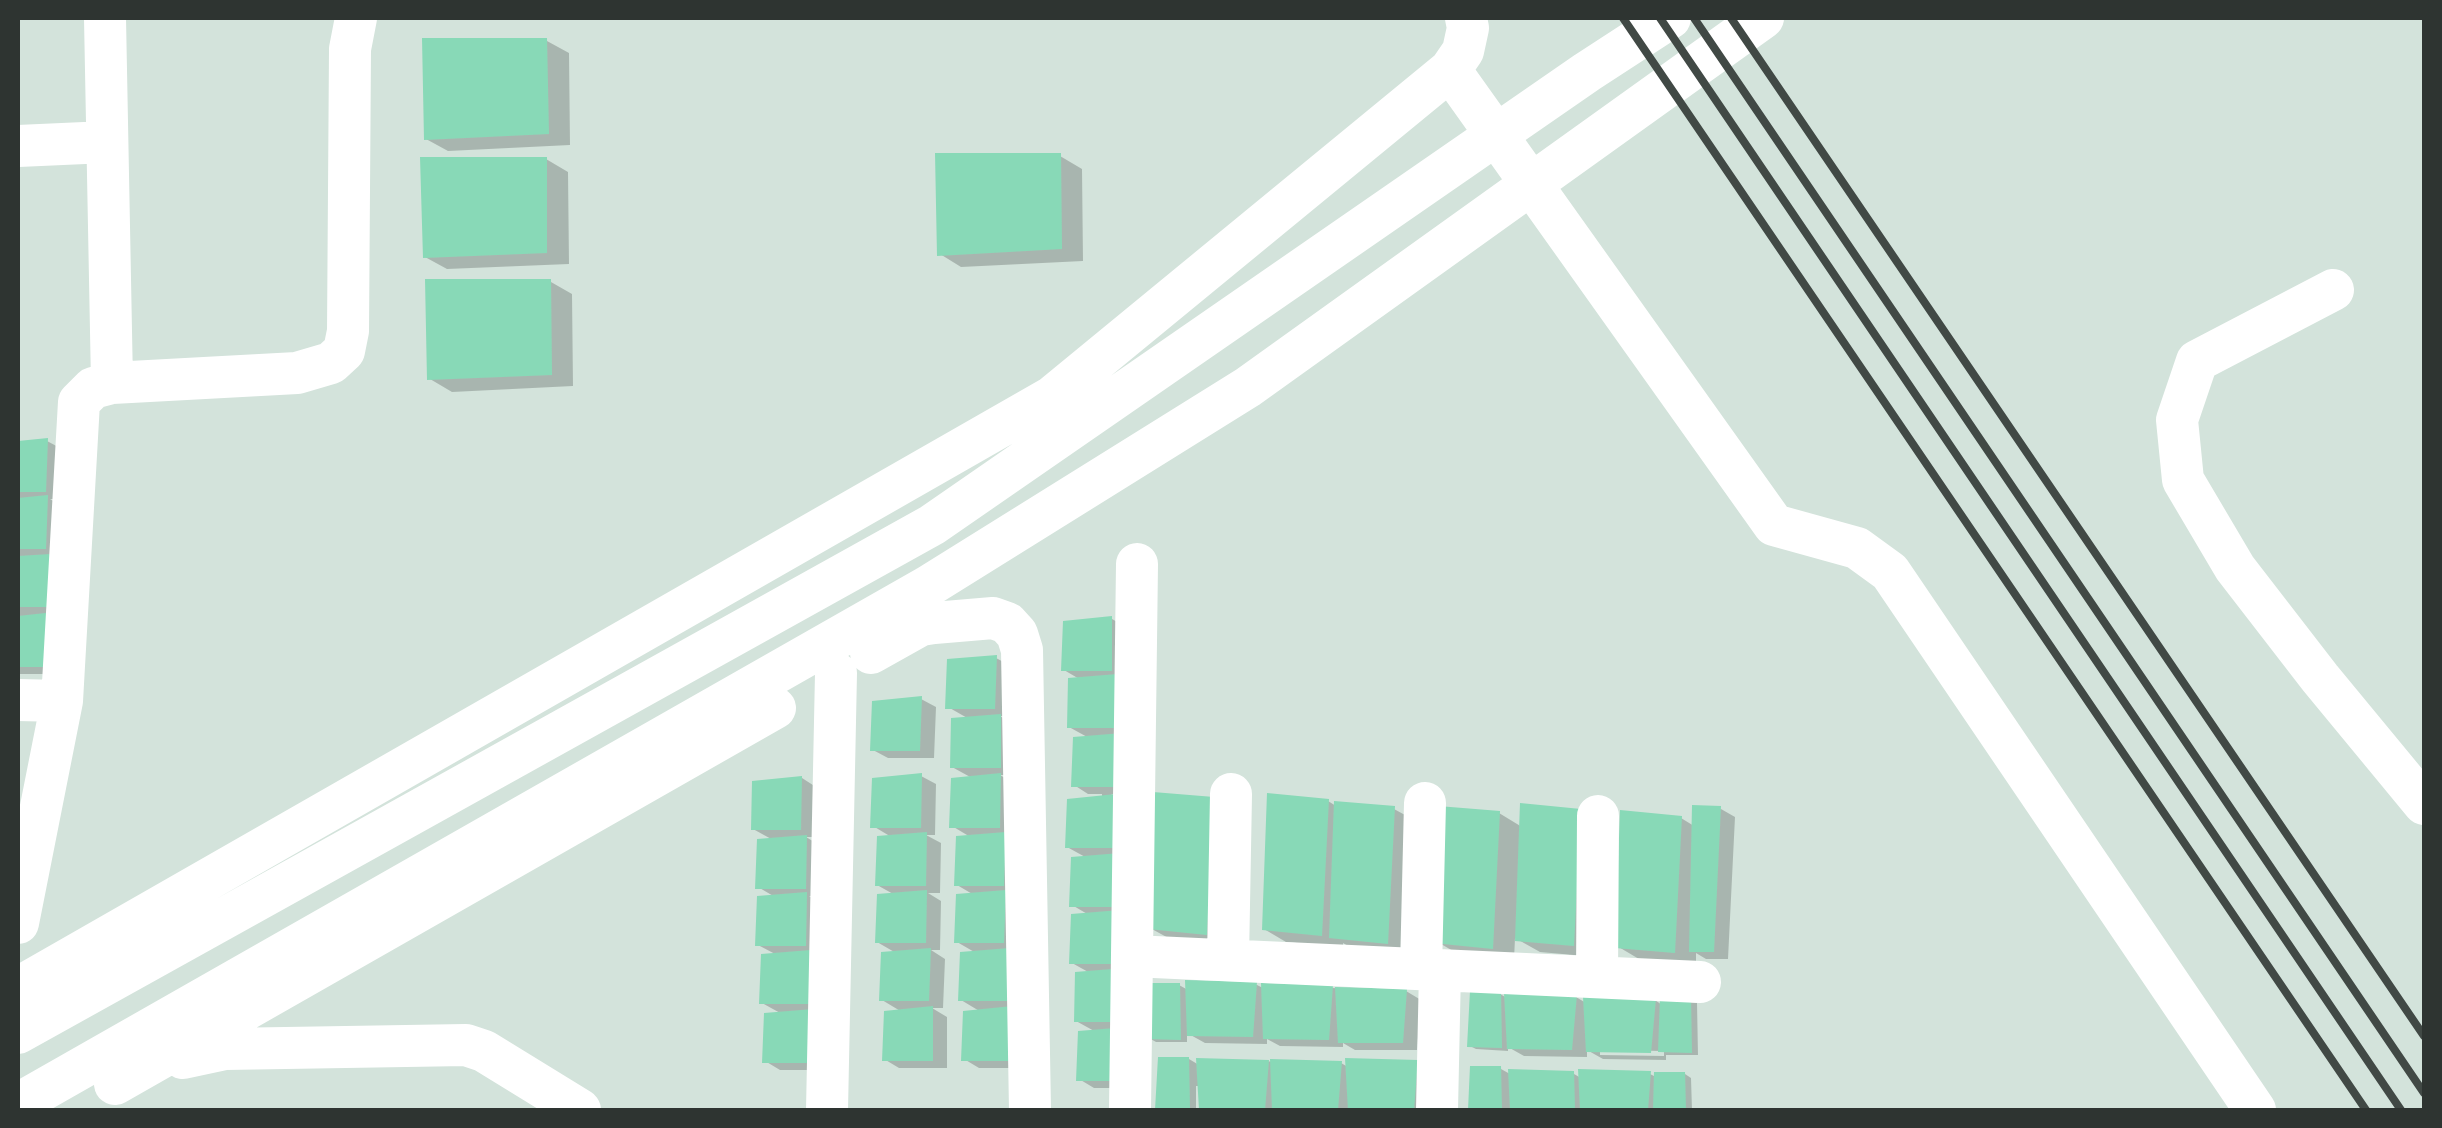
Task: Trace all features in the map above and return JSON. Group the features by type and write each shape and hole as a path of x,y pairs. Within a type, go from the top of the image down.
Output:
{"street":[{"path":"105,18 112,383"},
{"path":"18,923 62,701 79,402 93,388 112,383 297,373 330,363 344,351 348,332 350,49 356,18"},
{"path":"18,988 1052,397 1450,70 1463,51 1466,18"},
{"path":"18,1032 932,525 1586,72 1670,18"},
{"path":"39,1099 928,588 1248,387 1763,18"},
{"path":"1450,70 1774,525 1858,548 1890,572 2255,1110"},
{"path":"18,146 107,142"},
{"path":"2333,290 2197,361 2177,420 2184,480 2236,568 2424,804"},
{"path":"1130,1110 1137,564"},
{"path":"115,1084 921,625 993,618 1007,623 1017,634 1022,650 1030,1110"},
{"path":"827,1110 836,673"},
{"path":"18,700 62,701"},
{"path":"1228,960 1231,794"},
{"path":"1425,803 1437,1110"},
{"path":"1597,977 1598,816"},
{"path":"1132,956 1700,982"},
{"path":"39,1099 115,1084 174,1061 225,1049 447,1044 484,1051 580,1110"}],"building":[{"path":"422,38 547,38 549,134 424,140"},
{"path":"935,153 1061,153 1062,249 937,256"},
{"path":"420,157 547,157 547,253 423,258"},
{"path":"425,279 551,279 552,375 427,380"},
{"path":"48,438 46,492 18,492 18,441"},
{"path":"48,495 46,549 18,549 18,498"},
{"path":"51,554 50,607 18,607 18,556"},
{"path":"55,612 53,667 18,667 18,616"},
{"path":"1112,616 1112,671 1061,671 1063,621"},
{"path":"997,655 995,709 945,709 947,659"},
{"path":"1118,674 1117,728 1067,728 1068,678"},
{"path":"922,696 920,751 870,751 872,701"},
{"path":"1001,714 1001,768 950,768 951,718"},
{"path":"1123,733 1122,787 1071,787 1073,737"},
{"path":"922,773 921,828 870,828 872,778"},
{"path":"1001,773 1000,828 949,828 951,778"},
{"path":"802,776 801,830 751,830 752,781"},
{"path":"1153,792 1214,797 1207,935 1148,929"},
{"path":"1267,793 1329,799 1322,936 1262,930"},
{"path":"1116,794 1115,848 1065,848 1067,799"},
{"path":"1334,801 1395,806 1388,944 1329,938"},
{"path":"1520,803 1581,809 1574,946 1515,941"},
{"path":"1692,805 1721,806 1714,952 1689,952"},
{"path":"1438,806 1500,811 1493,949 1433,943"},
{"path":"1620,810 1682,816 1675,953 1615,948"},
{"path":"927,832 926,886 875,886 877,836"},
{"path":"1006,832 1004,886 954,886 956,836"},
{"path":"807,835 806,889 755,889 757,839"},
{"path":"1121,853 1120,907 1069,907 1071,857"},
{"path":"927,890 926,943 875,943 877,894"},
{"path":"1006,890 1004,943 954,943 956,894"},
{"path":"807,892 806,946 755,946 757,896"},
{"path":"1121,910 1120,964 1069,964 1071,914"},
{"path":"931,948 929,1001 879,1001 881,952"},
{"path":"1010,948 1009,1001 958,1001 960,952"},
{"path":"811,950 810,1004 759,1004 761,954"},
{"path":"1125,968 1124,1022 1074,1022 1075,972"},
{"path":"1185,980 1257,982 1253,1037 1187,1036"},
{"path":"1149,983 1180,983 1181,1040 1146,1039"},
{"path":"1261,983 1333,985 1329,1040 1263,1039"},
{"path":"1335,987 1407,989 1403,1043 1338,1043"},
{"path":"1470,991 1501,991 1502,1048 1467,1047"},
{"path":"1504,993 1577,994 1572,1050 1507,1049"},
{"path":"1583,997 1656,998 1651,1053 1586,1052"},
{"path":"1660,997 1691,997 1692,1053 1658,1052"},
{"path":"933,1006 933,1061 882,1061 884,1011"},
{"path":"1013,1006 1012,1061 961,1061 963,1011"},
{"path":"814,1009 813,1063 762,1063 764,1013"},
{"path":"1128,1027 1127,1081 1076,1081 1078,1031"},
{"path":"1158,1057 1189,1057 1190,1110 1155,1110"},
{"path":"1196,1058 1269,1060 1265,1110 1199,1110"},
{"path":"1345,1058 1418,1060 1414,1110 1348,1110"},
{"path":"1270,1059 1342,1061 1338,1110 1272,1110"},
{"path":"1470,1066 1501,1066 1502,1110 1468,1110"},
{"path":"1508,1069 1574,1071 1575,1110 1510,1110"},
{"path":"1578,1069 1651,1071 1648,1110 1580,1110"},
{"path":"1654,1072 1685,1072 1686,1110 1653,1110"}],"railway":[{"path":"1623,18 2366,1110"},
{"path":"1660,18 2401,1110"},
{"path":"1694,18 2424,1093"},
{"path":"1731,18 2424,1036"}]}
